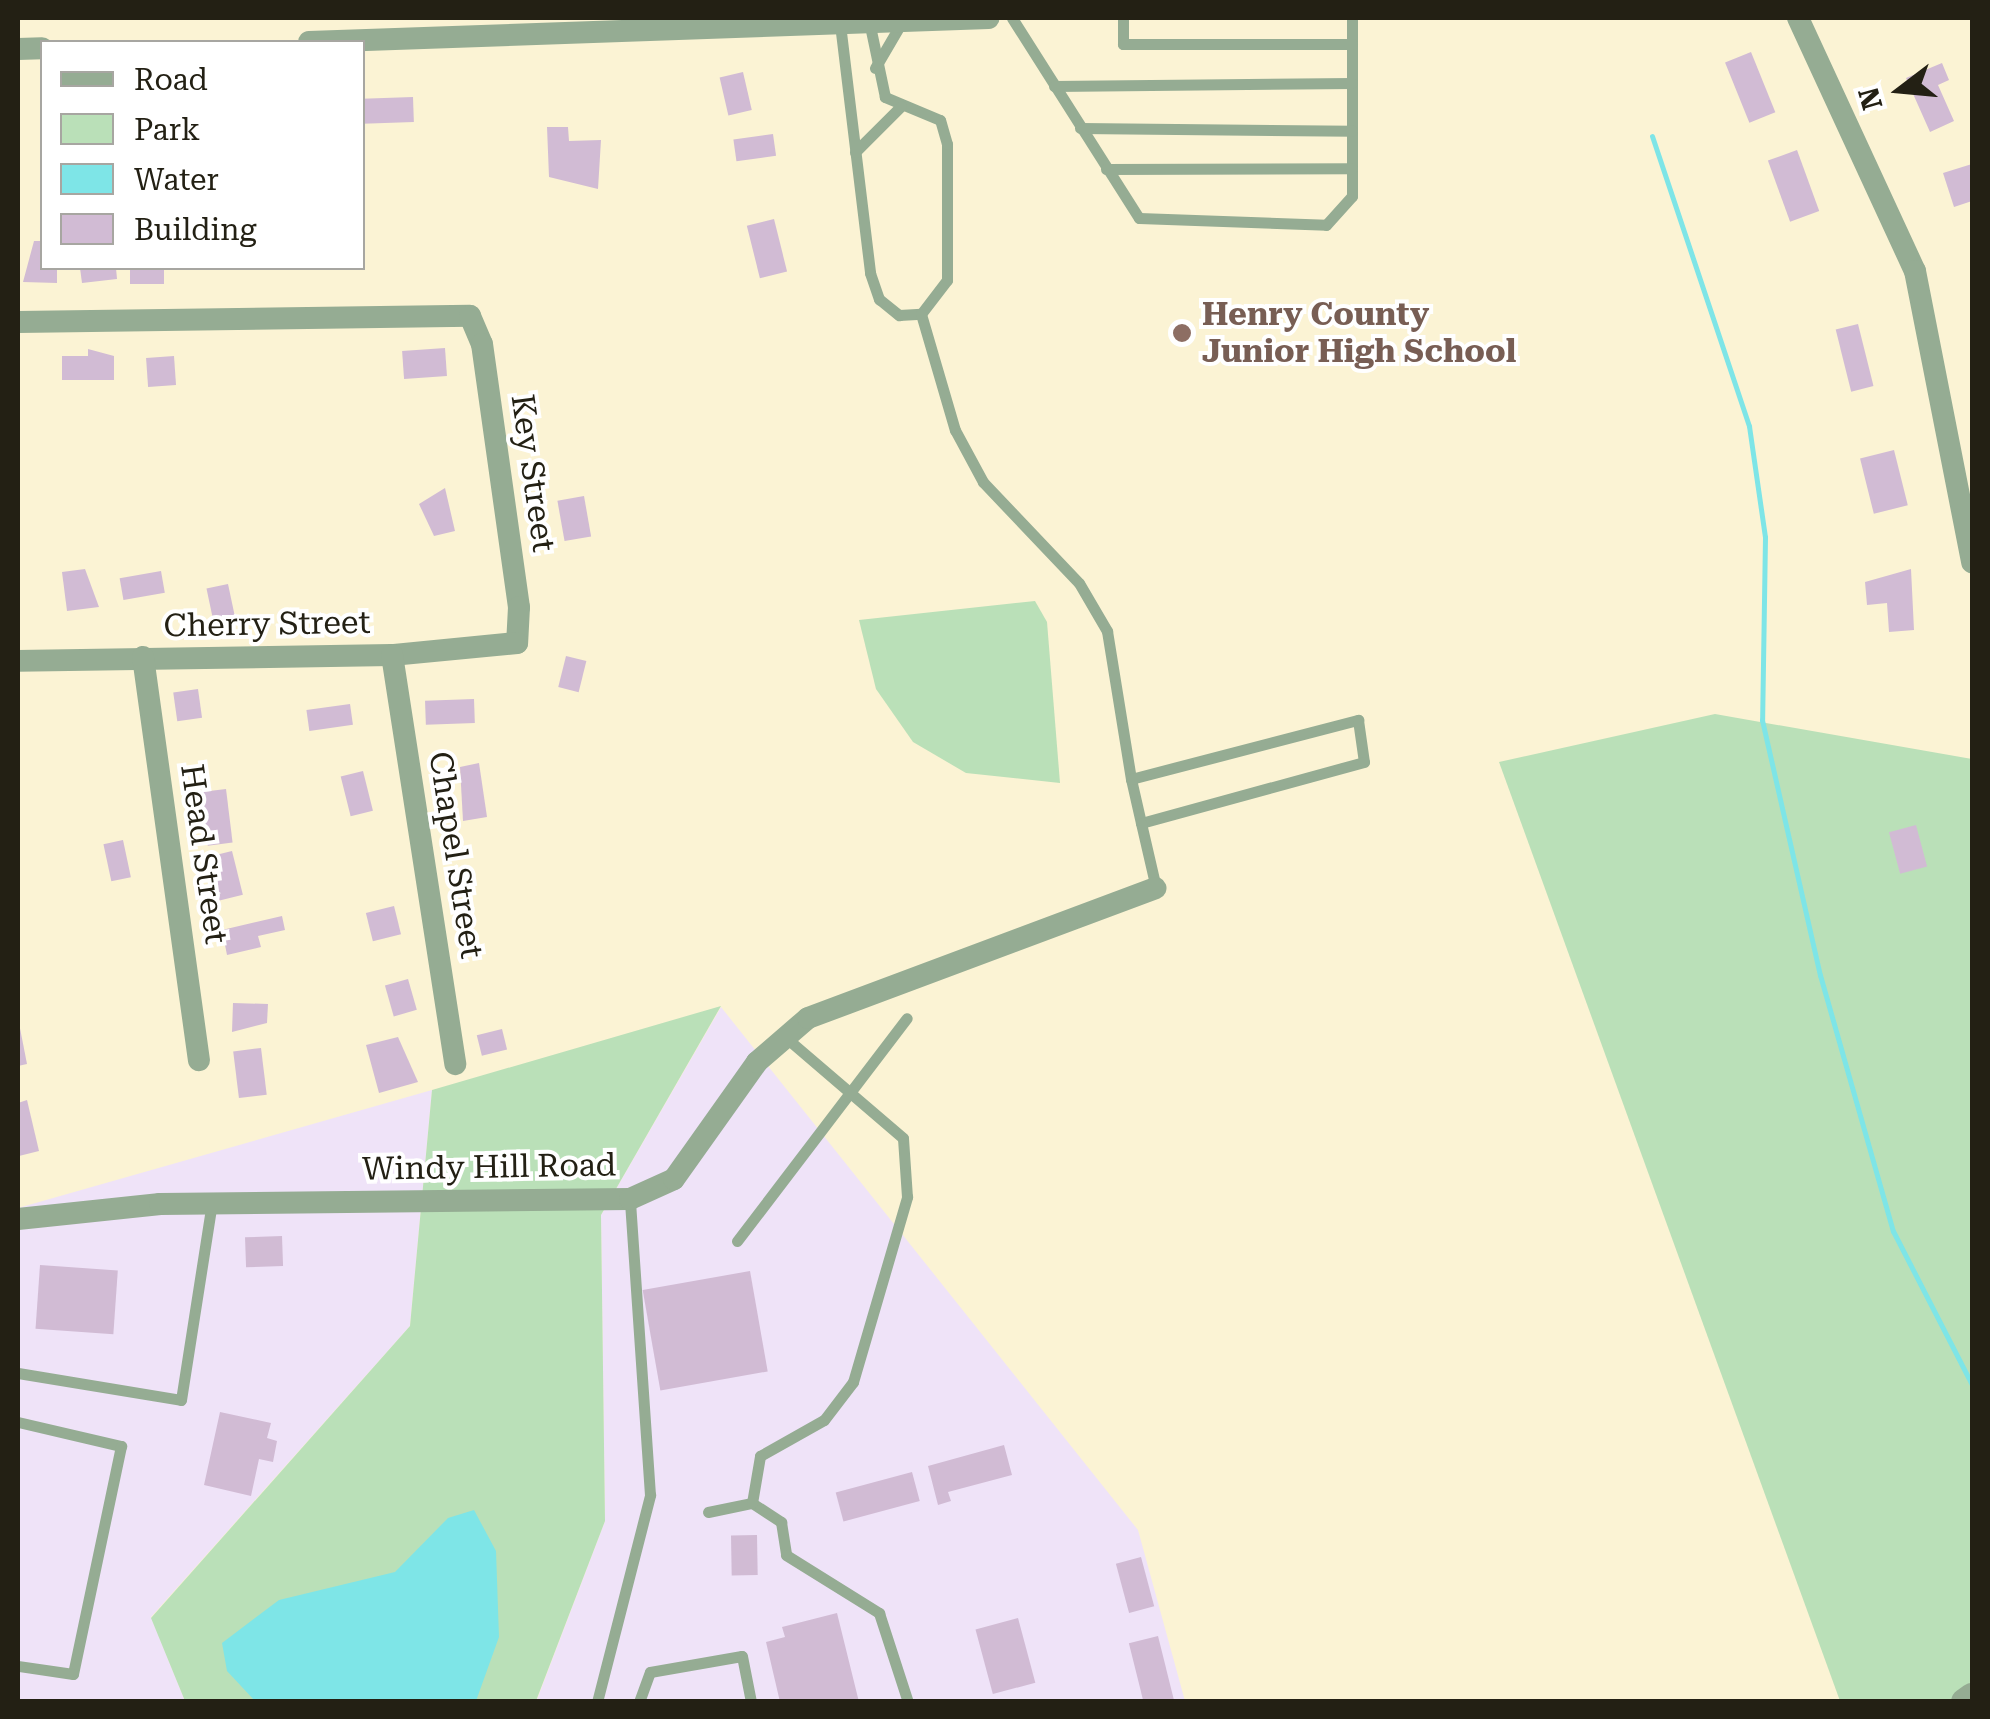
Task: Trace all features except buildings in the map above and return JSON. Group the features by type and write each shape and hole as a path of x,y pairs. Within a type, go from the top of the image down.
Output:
{"street":[{"path":"355,40 868,18 989,18"},
{"path":"1798,18 1915,272 1972,562"},
{"name":"Key Street","path":"18,322 470,316 508,519 517,643"},
{"name":"Cherry Street","path":"18,661 392,655 517,643"},
{"name":"Chapel Street","path":"392,655 455,1064"},
{"name":"Head Street","path":"143,658 199,1060"},
{"name":"Windy Hill Road","path":"18,1219 212,1202 630,1199 674,1179 784,1036 848,998 1156,888"},
{"path":"1965,1702 1972,1698"}],"lane":[{"path":"840,19 855,152 880,300 899,315 921,314 947,280 947,144 940,120 900,106 885,96 874,68 868,18"},
{"path":"874,68 904,18"},
{"path":"1012,18 1133,212 1156,224 1326,225 1350,206 1352,18"},
{"path":"1123,18 1122,44 1352,44"},
{"path":"1054,86 1352,84"},
{"path":"855,152 900,106"},
{"path":"1080,128 1352,131"},
{"path":"1106,169 1352,168"},
{"path":"921,314 955,430 982,482 1078,583 1107,631 1131,780 1156,888"},
{"path":"1131,780 1349,719 1358,720 1367,753 1364,762 1141,823"},
{"path":"737,1241 907,1018"},
{"path":"752,1504 760,1456 824,1420 853,1382 890,1271 908,1197 903,1138 850,1088 784,1036"},
{"path":"597,1702 650,1494 630,1199"},
{"path":"18,1374 181,1400 212,1202"},
{"path":"18,1422 121,1446 73,1674 18,1666"},
{"path":"708,1512 752,1504 781,1522 786,1555 879,1613 908,1702"},
{"path":"639,1702 650,1672 742,1656 752,1702"}],"shaded area":[{"path":"721,1007 1138,1530 1185,1701 536,1702 605,1521 601,1215"},
{"path":"432,1090 410,1326 151,1617 185,1701 18,1702 18,1208"}],"green space":[{"path":"1035,601 1047,622 1060,783 966,773 913,742 876,689 859,620"},
{"path":"1715,714 1972,759 1972,1701 1840,1701 1499,762"},
{"path":"721,1006 601,1215 605,1521 536,1701 185,1701 151,1618 410,1326 432,1090"}],"water":[{"path":"474,1510 496,1551 499,1637 476,1701 255,1701 227,1671 222,1643 279,1600 395,1572 448,1518"}],"waterway":[{"path":"1652,136 1749,426 1765,537 1762,720 1820,975 1893,1231 1972,1385"}],"place":[{"name":"Henry County Junior High School","path":"1182,333"}]}
